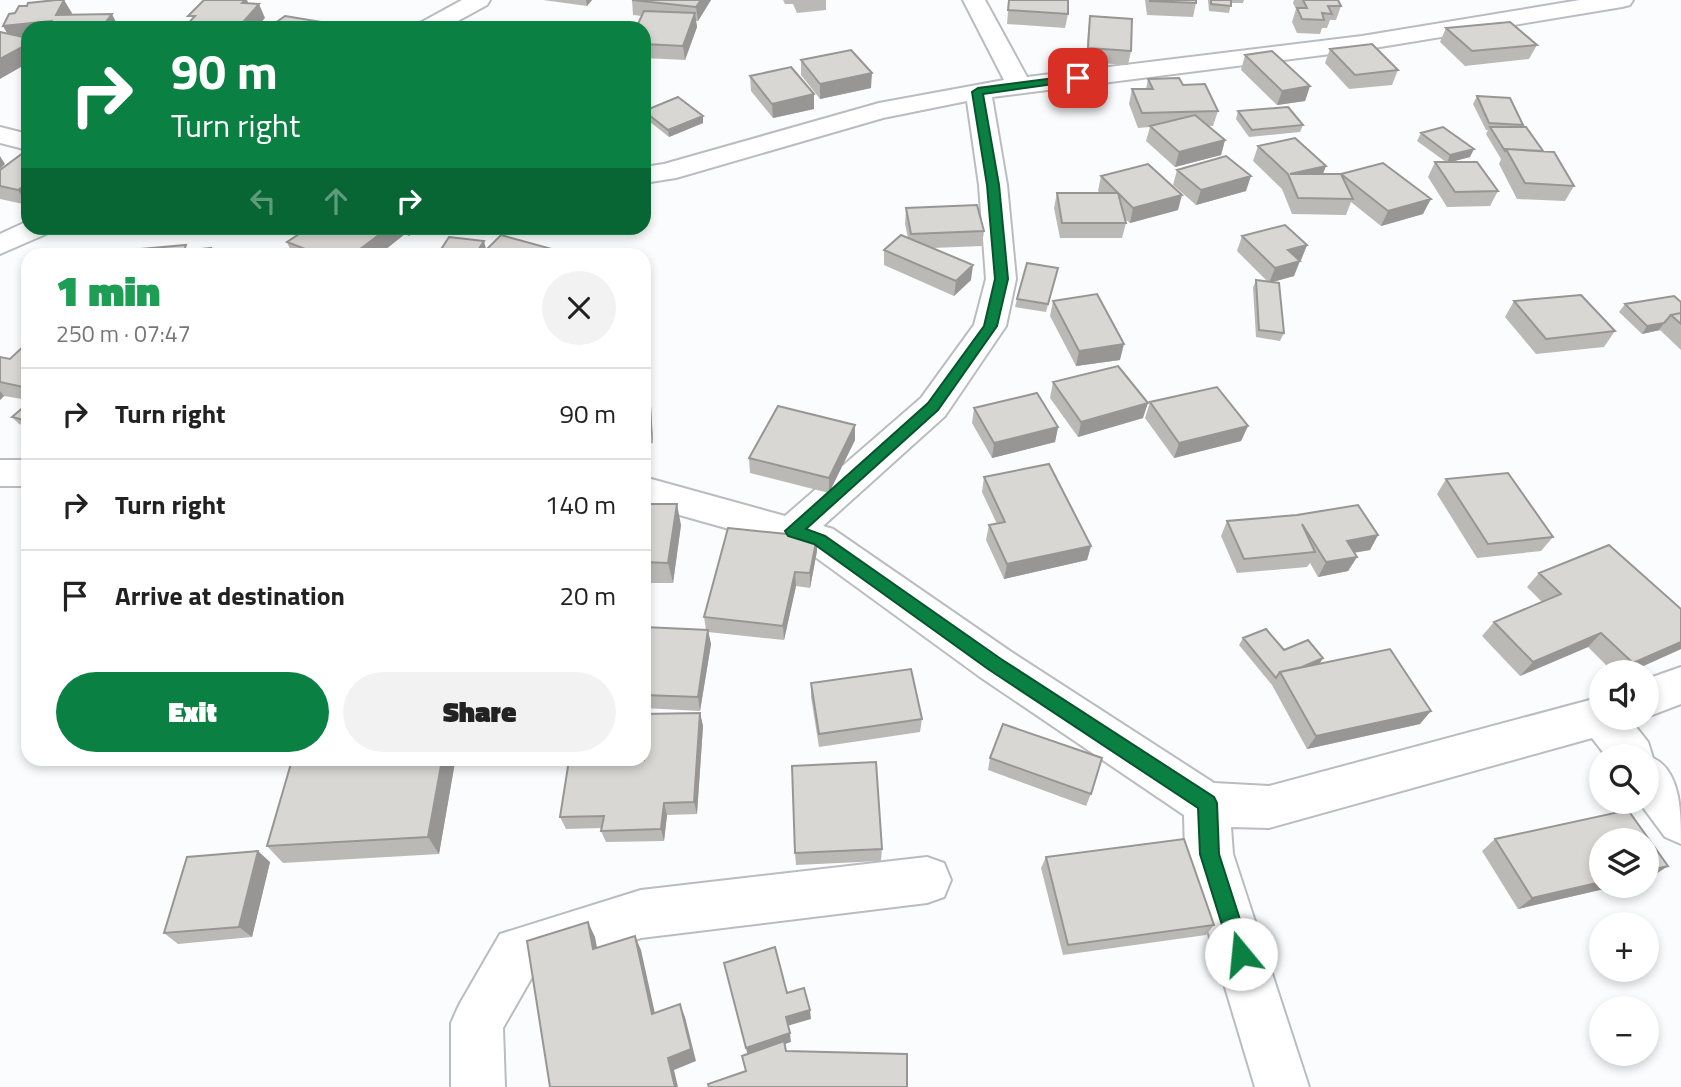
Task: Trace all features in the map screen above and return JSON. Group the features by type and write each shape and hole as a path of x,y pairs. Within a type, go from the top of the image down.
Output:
{"street":[{"path":"441,21 479,0"},
{"path":"974,0 1019,86"},
{"path":"651,174 879,111 978,92 1362,43 1622,0"},
{"path":"793,531 933,407 990,326 1001,279 993,185 978,92"},
{"path":"0,135 21,140"},
{"path":"0,245 21,235"},
{"path":"0,473 21,473"},
{"path":"651,493 819,540 995,664 1207,803 1269,807 1589,721"},
{"path":"1659,693 1681,685"},
{"path":"1612,730 1623,744"},
{"path":"1659,792 1681,822"},
{"path":"1207,803 1209,854 1282,1087"},
{"path":"478,1087 477,1023 518,952 641,914 927,880"}],"building":[{"path":"64,0 56,15 112,14 106,21 21,21 21,24 3,26 9,14 15,13 19,6 27,6 28,3"},
{"path":"204,0 245,0 242,3 259,4 244,21 190,21 195,16 188,16"},
{"path":"632,0 701,0 696,7"},
{"path":"1009,0 1068,0 1068,14 1008,10"},
{"path":"1196,0 1196,3 1150,1"},
{"path":"1211,0 1231,0 1231,6 1211,4"},
{"path":"1303,0 1338,0 1341,6 1328,6 1332,14 1322,13 1324,20 1302,19 1297,8 1307,8"},
{"path":"644,11 695,13 683,46 651,44 651,21 639,21"},
{"path":"285,16 316,21 278,21"},
{"path":"1090,16 1132,19 1131,51 1088,48"},
{"path":"1510,22 1537,45 1472,51 1446,28"},
{"path":"0,32 21,36 21,48 0,59"},
{"path":"1372,44 1398,70 1355,75 1330,49"},
{"path":"851,50 872,73 820,84 801,60"},
{"path":"1272,51 1310,86 1282,91 1245,55"},
{"path":"791,67 814,94 772,104 750,76"},
{"path":"1179,78 1183,85 1205,84 1218,111 1142,113 1132,89 1153,89 1148,79"},
{"path":"1477,96 1510,98 1523,125 1489,123"},
{"path":"678,97 703,116 668,130 651,117 651,108"},
{"path":"1288,107 1303,125 1252,130 1238,111"},
{"path":"1195,115 1225,140 1179,152 1150,126"},
{"path":"1443,127 1474,149 1450,155 1421,133"},
{"path":"1490,127 1526,127 1543,151 1505,151"},
{"path":"1295,138 1326,166 1290,174 1341,174 1353,199 1298,198 1288,174 1258,146"},
{"path":"1506,149 1554,152 1574,186 1525,183"},
{"path":"21,154 21,188 18,190 0,186 0,170"},
{"path":"1226,156 1251,176 1201,190 1177,170"},
{"path":"1435,162 1477,162 1498,191 1455,192"},
{"path":"1383,163 1431,199 1388,211 1341,174"},
{"path":"1148,164 1182,195 1133,208 1101,176"},
{"path":"1057,193 1118,193 1126,223 1062,223"},
{"path":"977,205 984,231 911,234 906,208"},
{"path":"1285,225 1307,245 1288,250 1300,261 1275,268 1242,236"},
{"path":"298,235 379,235 362,248 302,248 287,242"},
{"path":"501,235 548,248 488,248"},
{"path":"901,235 973,265 956,281 884,250"},
{"path":"449,237 484,241 480,248 442,248"},
{"path":"186,245 185,248 152,248"},
{"path":"1027,263 1058,268 1048,304 1017,299"},
{"path":"1256,280 1279,283 1284,333 1259,330"},
{"path":"1097,294 1124,344 1079,351 1053,301"},
{"path":"1581,295 1615,331 1546,339 1514,301"},
{"path":"1674,296 1681,302 1681,313 1671,315 1664,323 1647,326 1625,304"},
{"path":"1681,313 1681,324 1671,315"},
{"path":"21,349 21,387 0,382 0,357 10,359"},
{"path":"1118,366 1148,403 1081,422 1053,382"},
{"path":"1217,387 1248,426 1179,443 1150,402"},
{"path":"1037,393 1058,427 994,443 974,408"},
{"path":"778,406 855,425 829,478 749,458"},
{"path":"21,409 21,419 12,417"},
{"path":"1049,464 1091,546 1007,564 989,525 1005,522 984,477"},
{"path":"1508,473 1553,537 1488,544 1446,479"},
{"path":"651,504 677,504 668,563 651,562"},
{"path":"1358,505 1378,535 1347,541 1357,557 1326,562 1302,524 1315,552 1244,559 1227,521 1297,515"},
{"path":"728,528 817,537 810,573 795,572 783,626 704,617"},
{"path":"1609,545 1681,609 1681,642 1640,660 1630,660 1601,633 1533,662 1494,622 1561,594 1539,573"},
{"path":"651,627 708,630 698,697 651,695"},
{"path":"1266,629 1284,650 1308,640 1323,658 1280,672 1276,678 1243,638"},
{"path":"1390,649 1431,711 1316,736 1280,672"},
{"path":"911,669 922,719 819,734 811,683"},
{"path":"700,713 694,802 664,803 661,829 601,831 604,816 560,817 568,766 651,766 651,714"},
{"path":"1003,724 1102,758 1091,794 990,758"},
{"path":"876,762 882,849 795,853 792,766"},
{"path":"290,766 441,766 428,837 267,846"},
{"path":"1610,814 1631,814 1641,828 1589,828 1589,885 1532,898 1495,839"},
{"path":"1184,839 1214,925 1068,945 1046,857"},
{"path":"258,851 239,927 164,933 187,857"},
{"path":"1659,853 1668,866 1659,868"},
{"path":"588,922 593,949 635,936 652,1014 680,1004 691,1049 668,1058 675,1087 550,1087 527,941"},
{"path":"775,947 787,993 804,988 810,1010 786,1017 790,1033 746,1048 724,963"},
{"path":"784,1041 786,1051 907,1054 907,1087 709,1087 708,1084 746,1071 742,1056"}],"route":[{"path":"1078,78 978,92 993,185 1001,279 990,326 933,407 793,531 819,540 995,664 1207,803 1209,854 1241,954"}]}
